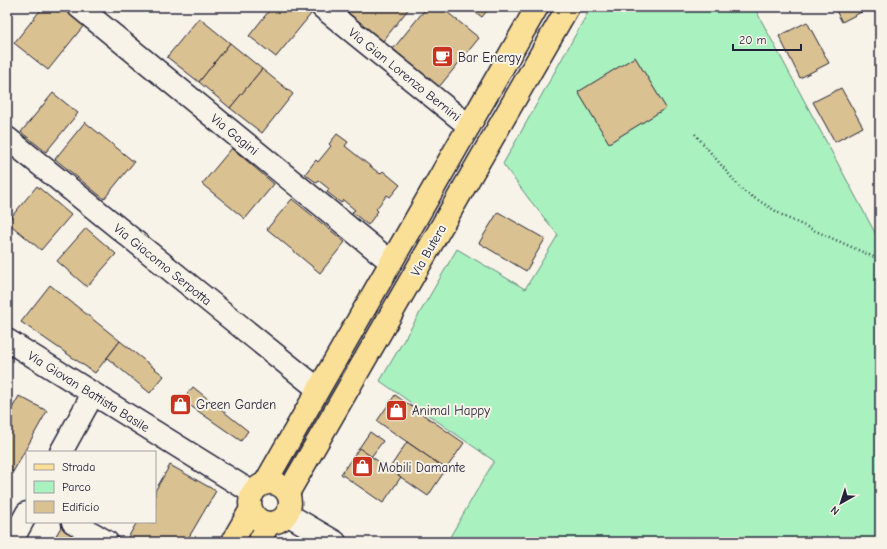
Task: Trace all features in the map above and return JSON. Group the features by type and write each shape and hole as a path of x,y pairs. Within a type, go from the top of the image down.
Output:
{"main road":[{"name":"Via Butera","path":"232,542 256,495 537,7"},
{"name":"Via Butera","path":"259,542 281,510 568,7"},
{"path":"274,483 282,487 281,510 262,521 255,516 256,495 274,483"}],"street":[{"name":"Via Gagini","path":"79,7 391,262"},
{"name":"Via Gian Lorenzo Bernini","path":"322,7 469,126"},
{"name":"Via Giacomo Serpotta","path":"7,138 318,389"},
{"name":"Via Giovan Battista Basile","path":"7,340 256,495"},
{"path":"62,451 93,394"},
{"path":"281,510 335,542"},
{"path":"11,542 26,515"},
{"path":"75,523 106,542"}],"path":[{"path":"695,134 743,191 787,218 876,258 880,262"}],"green space":[{"path":"591,7 754,7 880,242 880,542 447,542 494,461 380,381 457,249 525,289 558,235 503,164"}],"building":[{"path":"43,7 64,7 85,24 48,70 14,43"},
{"path":"272,7 302,7 311,14 276,57 249,36"},
{"path":"341,7 410,7 383,41"},
{"path":"427,7 441,7 479,38 439,87 393,49"},
{"path":"468,7 490,7 482,17"},
{"path":"834,7 871,7 842,22"},
{"path":"199,18 230,43 199,82 167,57"},
{"path":"807,22 829,63 800,78 779,36"},
{"path":"230,43 262,69 230,108 199,82"},
{"path":"635,57 666,108 609,143 578,92"},
{"path":"262,69 293,94 262,133 230,108"},
{"path":"841,88 863,127 835,142 813,102"},
{"path":"53,93 78,113 46,152 21,132"},
{"path":"85,122 134,162 104,199 55,159"},
{"path":"337,134 348,142 345,146 380,174 383,171 400,185 390,197 387,195 376,209 378,211 368,225 352,212 355,210 343,200 341,203 327,192 329,189 319,181 317,183 305,174 316,160 318,162 331,146 329,144"},
{"path":"232,148 274,184 245,219 202,184"},
{"path":"37,186 71,215 41,250 7,222"},
{"path":"292,199 345,242 320,273 267,229"},
{"path":"498,212 545,239 526,271 479,243"},
{"path":"86,228 116,254 87,287 57,261"},
{"path":"50,285 120,341 95,373 21,322"},
{"path":"120,341 164,376 150,393 107,358"},
{"path":"193,387 248,431 241,441 182,400"},
{"path":"395,395 464,443 446,469 377,421"},
{"path":"19,396 47,411 13,472 7,468 7,417"},
{"path":"370,432 383,441 371,457 359,448"},
{"path":"407,442 446,469 428,496 389,469"},
{"path":"359,448 401,477 383,503 341,474"},
{"path":"170,465 216,491 186,542 126,541 136,523 156,523 156,489"},
{"path":"63,524 92,542 52,542"}],"place":[{"name":"Bar Energy","path":"443,57"},
{"name":"Green Garden","path":"180,404"},
{"name":"Animal Happy","path":"396,410"},
{"name":"Mobili Damante","path":"362,467"}]}
